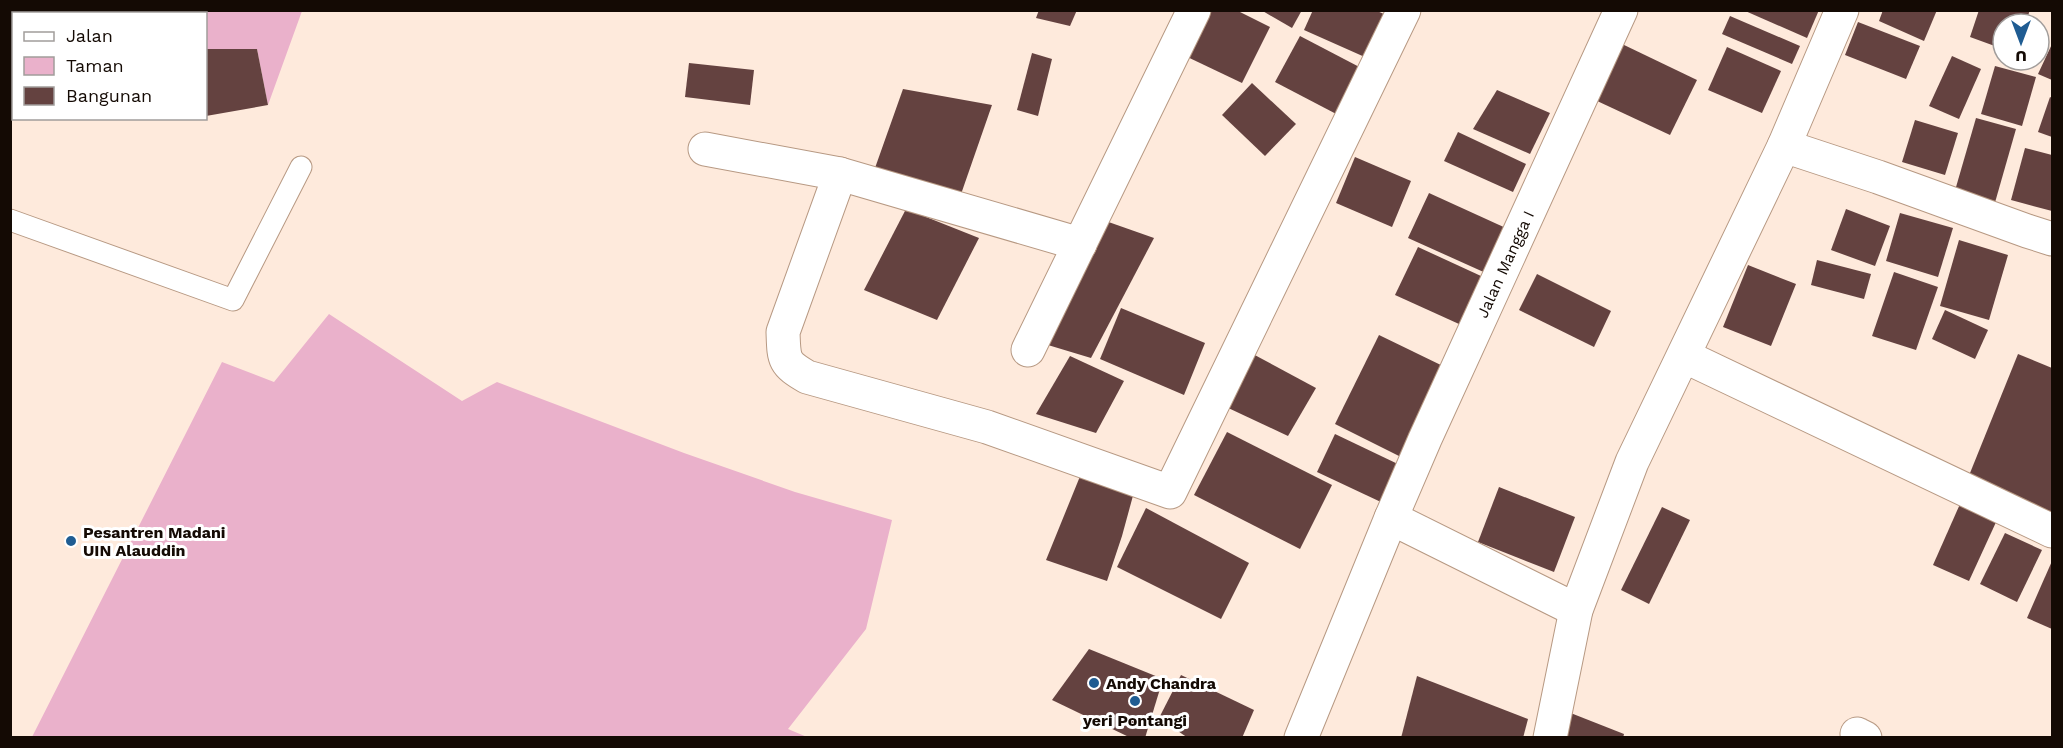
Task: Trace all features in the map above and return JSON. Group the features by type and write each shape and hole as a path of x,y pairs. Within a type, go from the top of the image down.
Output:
{"street":[{"path":"1028,350 1194,10"},
{"path":"840,174 783,332 784,355 790,367 807,376 987,427 1170,492 1404,10"},
{"name":"Jalan Mangga I","path":"1301,738 1391,518 1621,10"},
{"path":"1550,738 1576,610 1632,462 1784,146 1842,10"},
{"path":"1784,146 2052,239"},
{"path":"705,149 840,174 1080,244"},
{"path":"1684,356 2052,531"},
{"path":"1391,518 1576,610"}],"lane":[{"path":"10,220 233,300 301,167"}],"green space":[{"path":"11,11 302,11 268,105 257,49 207,49 207,12 12,12 11,40"},
{"path":"329,314 462,401 497,382 684,453 795,492 892,520 866,629 788,729 807,737 32,737 222,362 274,382"}],"building":[{"path":"1039,10 1077,10 1070,26 1036,18"},
{"path":"1201,10 1236,10 1270,27 1242,83 1179,53"},
{"path":"1261,10 1302,10 1292,28"},
{"path":"1313,10 1375,10 1386,15 1367,58 1304,30"},
{"path":"1743,10 1819,10 1807,38"},
{"path":"1883,10 1937,10 1924,41 1879,21"},
{"path":"1979,10 2030,10 2029,12 1991,12 1991,45 1970,37"},
{"path":"1730,16 1800,46 1792,64 1722,34"},
{"path":"1858,22 1920,46 1906,79 1845,55"},
{"path":"1300,36 1367,71 1342,117 1275,82"},
{"path":"1622,44 1697,80 1670,135 1595,100"},
{"path":"2052,44 2052,80 2038,74 2039,72 2051,72"},
{"path":"1727,47 1781,71 1762,113 1708,90"},
{"path":"207,49 257,49 268,105 207,116"},
{"path":"1032,53 1052,59 1038,116 1017,110"},
{"path":"1952,56 1981,69 1959,119 1929,106"},
{"path":"689,63 754,70 750,105 685,97"},
{"path":"1993,72 2017,72 2036,77 2022,126 1981,114"},
{"path":"1252,83 1296,124 1265,156 1222,115"},
{"path":"903,89 992,105 960,197 875,168"},
{"path":"1497,90 1550,113 1530,154 1473,129"},
{"path":"2050,97 2052,98 2052,137 2038,132"},
{"path":"1976,118 2016,129 1994,206 1954,194"},
{"path":"1915,120 1958,133 1945,175 1902,162"},
{"path":"1458,132 1526,164 1513,192 1444,161"},
{"path":"2025,148 2052,155 2052,211 2011,200"},
{"path":"1355,157 1411,181 1392,227 1336,203"},
{"path":"1429,193 1508,229 1488,274 1408,238"},
{"path":"906,209 979,238 937,320 864,290"},
{"path":"1846,209 1890,226 1875,266 1831,250"},
{"path":"1900,213 1953,228 1938,277 1886,261"},
{"path":"1100,219 1154,238 1091,358 1038,342"},
{"path":"1959,240 2008,255 1989,320 1940,306"},
{"path":"1418,247 1481,276 1459,324 1395,295"},
{"path":"1817,260 1871,274 1864,299 1811,285"},
{"path":"1748,265 1796,284 1771,346 1723,327"},
{"path":"1894,272 1938,287 1916,350 1872,336"},
{"path":"1537,274 1611,311 1594,347 1519,310"},
{"path":"1121,308 1205,343 1184,395 1100,359"},
{"path":"1945,310 1988,330 1975,359 1932,339"},
{"path":"1379,335 1447,368 1403,458 1335,424"},
{"path":"1251,353 1316,388 1288,436 1224,406"},
{"path":"2018,354 2052,368 2052,512 1968,478"},
{"path":"1070,356 1124,381 1096,433 1036,414"},
{"path":"1227,432 1332,485 1300,549 1194,495"},
{"path":"1335,434 1402,466 1383,503 1317,472"},
{"path":"1083,469 1134,492 1107,581 1046,560"},
{"path":"1499,487 1575,517 1554,572 1478,542"},
{"path":"1960,504 1997,520 1969,581 1933,565"},
{"path":"1662,507 1690,520 1649,604 1621,590"},
{"path":"1146,508 1249,563 1221,619 1117,567"},
{"path":"2005,533 2042,550 2017,602 1980,584"},
{"path":"2052,561 2052,629 2027,618"},
{"path":"1089,649 1163,679 1145,738 1131,738 1052,700"},
{"path":"1181,675 1254,710 1242,738 1188,738 1159,718"},
{"path":"1417,676 1528,719 1523,738 1401,738"},
{"path":"1563,710 1624,734 1623,738 1557,738"}],"place":[{"name":"Pesantren Madani UIN Alauddin","path":"71,541"},
{"name":"Andy Chandra","path":"1094,683"},
{"name":"yeri Pontangi","path":"1135,701"}]}
